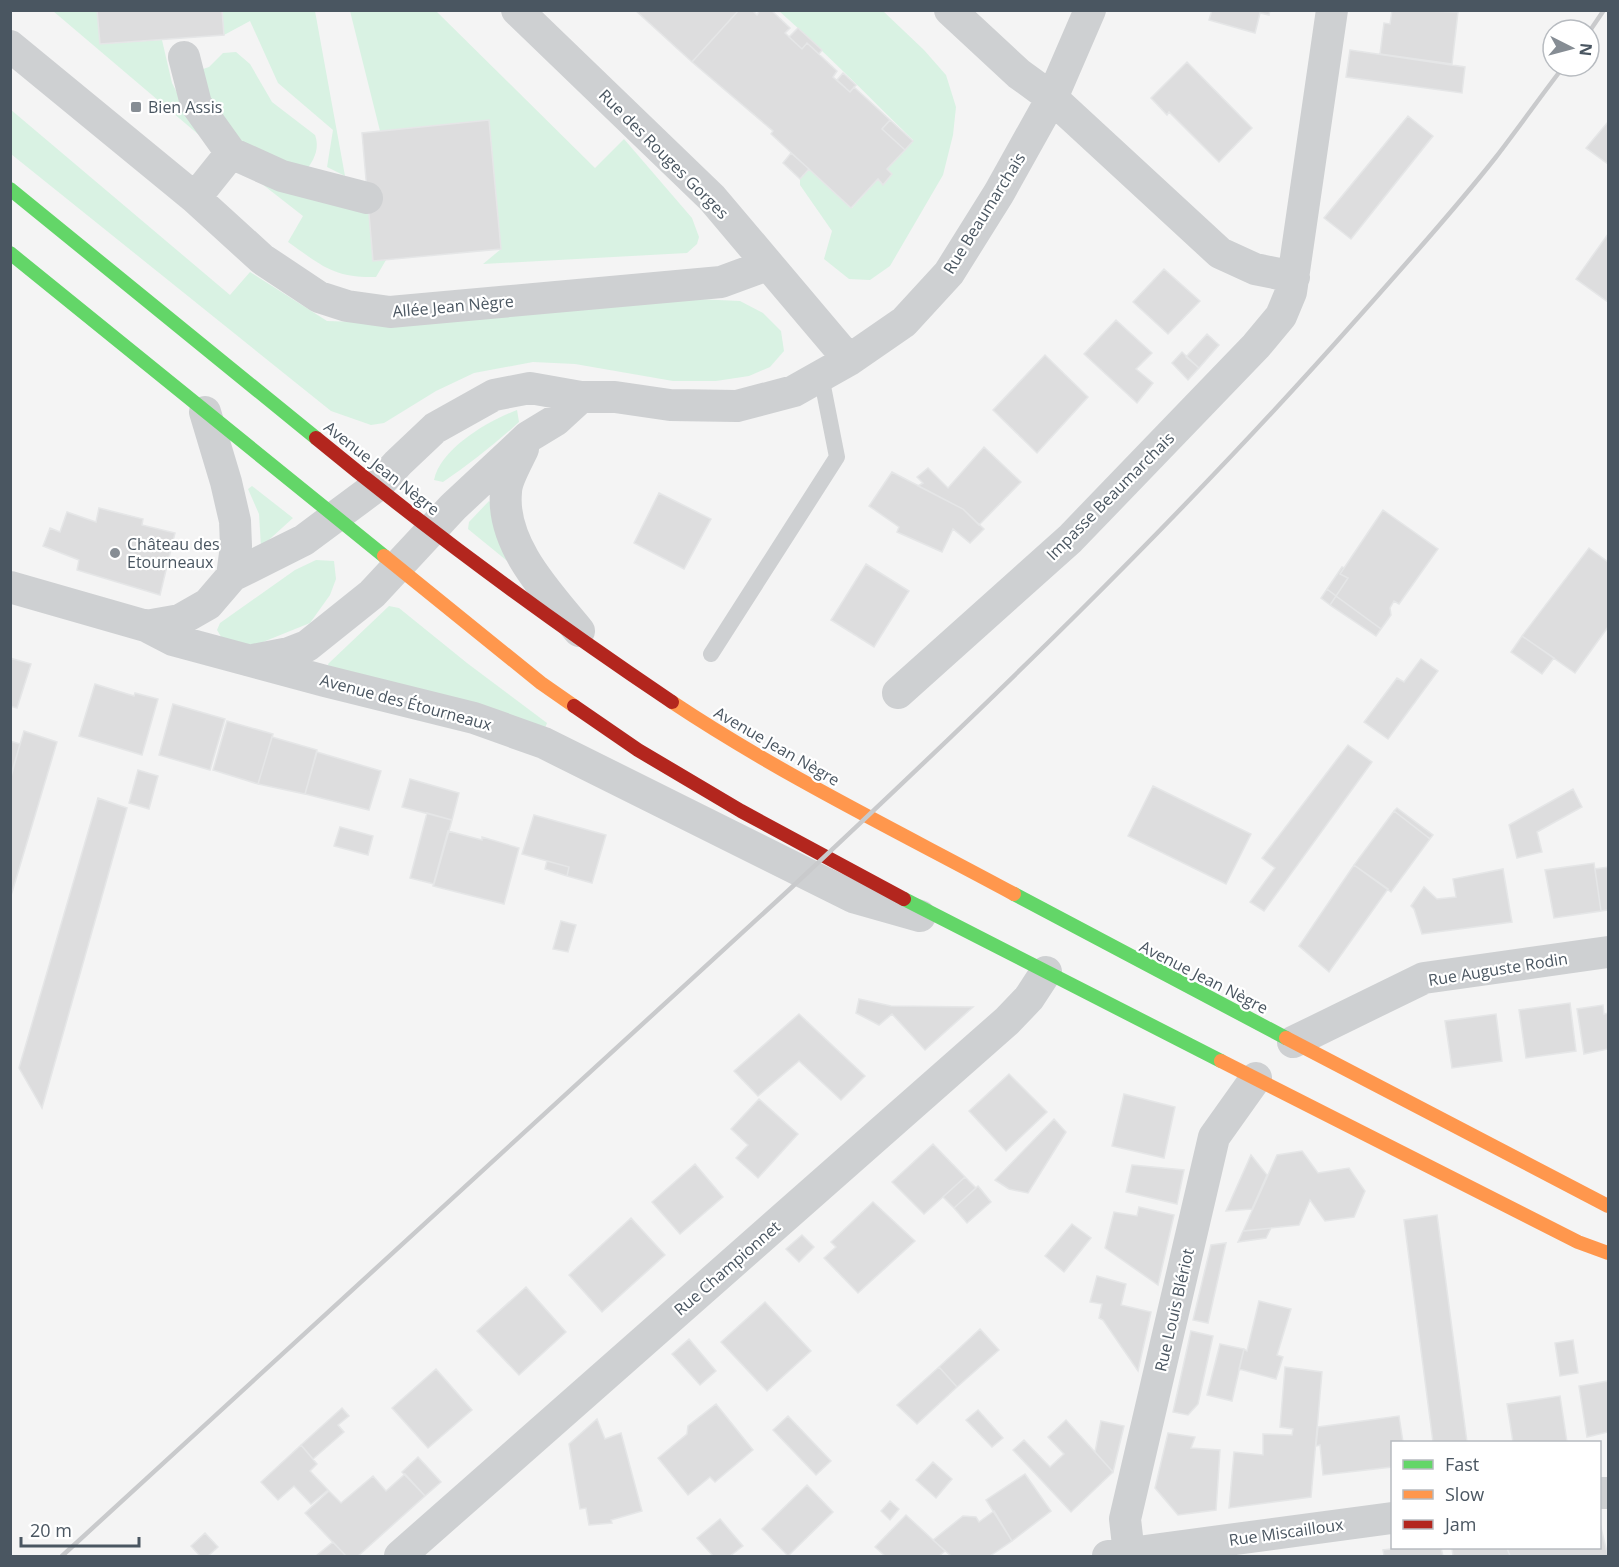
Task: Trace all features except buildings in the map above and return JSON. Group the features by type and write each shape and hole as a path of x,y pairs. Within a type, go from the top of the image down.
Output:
{"main road":[{"name":"Avenue Jean Nègre","path":"10,189 314,437 595,650 710,727 817,788 1126,955 1608,1206"},
{"path":"10,254 541,683 638,750 741,811 952,925 1578,1242 1608,1253"},
{"path":"1578,1242 1608,1263"}],"street":[{"name":"Rue des Rouges Gorges","path":"517,10 712,198 849,360"},
{"path":"950,10 1019,74 1052,98 1220,253 1255,269 1294,277"},
{"name":"Rue Beaumarchais","path":"232,576 304,540 378,485 435,428 494,395 530,388 582,397 615,397 670,405 737,406 794,391 849,360 904,322 949,273 999,193 1052,98 1090,10"},
{"name":"Impasse Beaumarchais","path":"898,693 1070,539 1256,346 1281,316 1291,292 1294,277 1332,10"},
{"name":"Allée Jean Nègre","path":"10,46 195,198 262,260 319,297 347,306 390,312 721,282 767,264"},
{"path":"184,57 196,104 231,153 282,176 367,198"},
{"path":"195,198 231,153"},
{"path":"249,660 289,653 307,645 372,594 453,507 528,437 556,420 582,397"},
{"path":"146,626 180,620 208,604 232,576 236,546 235,521 205,412"},
{"path":"528,437 506,490 508,524 530,570 595,650"},
{"name":"Avenue des Étourneaux","path":"10,587 146,626 173,640 474,718 544,743 852,897 952,925"},
{"name":"Rue Auguste Rodin","path":"1293,1042 1424,978 1608,952"},
{"name":"Rue Championnet","path":"400,1557 1007,1021 1029,998 1046,972"},
{"name":"Rue Louis Blériot","path":"1118,1555 1214,1137 1256,1078"},
{"name":"Rue Miscailloux","path":"1118,1555 1391,1518"}],"lane":[{"path":"711,654 837,457 821,376"}],"green space":[{"path":"53,11 97,11 100,44 162,40 172,83 199,135"},
{"path":"222,11 315,11 345,176 327,167 333,130 278,83 250,21 224,35"},
{"path":"350,11 436,11 595,168 624,139 692,218 699,237 697,244 687,253 483,264 501,249 489,120 380,131"},
{"path":"779,11 883,11 924,50 946,75 956,107 953,135 943,175 890,266 870,280 849,279 824,259 832,231 800,185 800,179 809,169 852,208 878,179 883,184 892,174 887,169 913,140"},
{"path":"236,52 250,64 272,102 315,135 317,145 315,154 305,172 262,158 233,134 211,104 200,70 209,67 223,53"},
{"path":"10,109 230,295 250,272 327,321 422,324 696,299 740,301 763,313 781,331 784,351 770,367 749,376 716,381 673,381 575,364 533,362 474,373 436,391 384,423 371,425 331,411 11,154"},
{"path":"253,177 291,192 369,214 373,261 386,260 376,277 361,277 338,272 319,263 288,242 303,216"},
{"path":"517,410 519,422 501,438 443,482 434,480 438,468 446,457 467,437"},
{"path":"252,486 293,518 261,547 259,514 248,489"},
{"path":"489,501 528,578 468,529 469,522"},
{"path":"316,560 334,561 336,579 330,595 310,623 258,644 235,645 223,640 217,630 220,623 295,570"},
{"path":"389,606 399,608 547,723 543,733 330,671 328,664"}],"railway":[{"path":"1599,18 1604,10"},
{"path":"62,1556 791,888 1080,611 1220,468 1391,280 1479,178 1555,78"}],"traffic: fast":[{"path":"10,189 316,438"},
{"path":"10,253 384,556"},
{"path":"1014,894 1286,1038"},
{"path":"904,899 1221,1061"}],"traffic: slow":[{"path":"384,556 541,683 574,706"},
{"path":"672,702 797,778 1014,894"},
{"path":"1286,1038 1608,1206"},
{"path":"1221,1061 1578,1242 1608,1253"}],"traffic: jam":[{"path":"316,438 491,574 672,702"},
{"path":"574,706 638,750 741,811 904,899"}],"place":[{"name":"Bien Assis","path":"136,107"},
{"name":"Château des Etourneaux","path":"115,553"}]}
